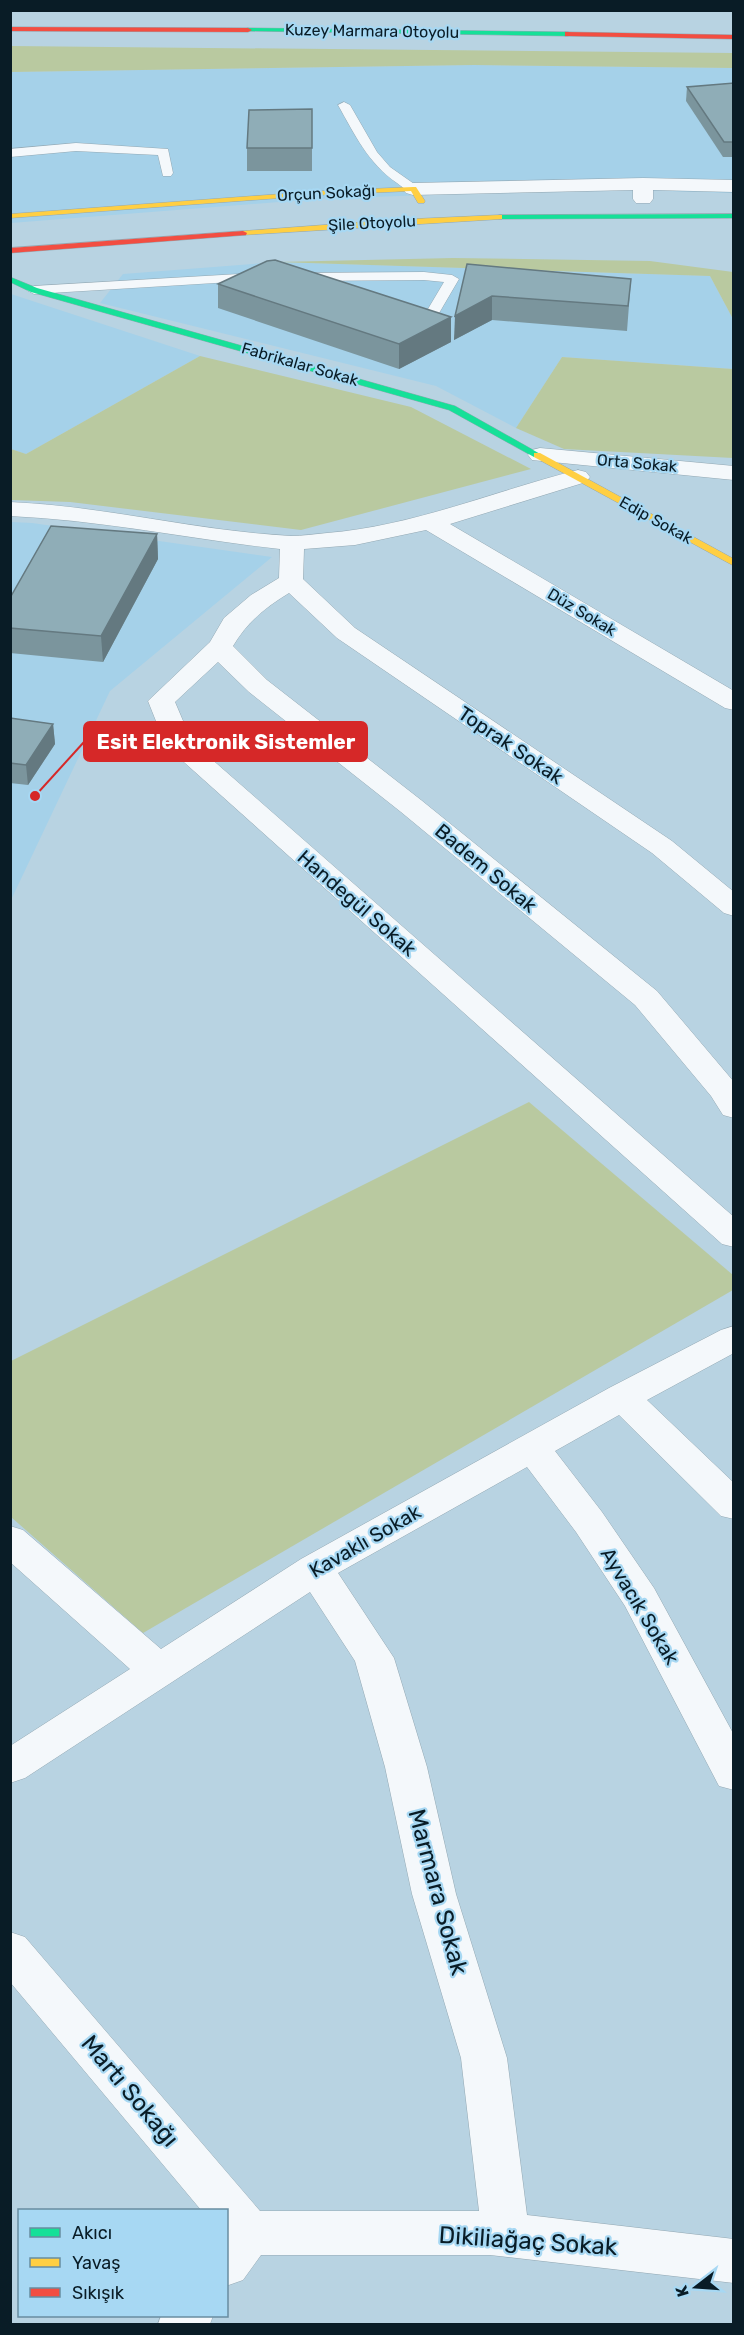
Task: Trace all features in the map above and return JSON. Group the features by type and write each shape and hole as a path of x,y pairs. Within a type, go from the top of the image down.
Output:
{"main road":[{"name":"Kuzey Marmara Otoyolu","path":"10,29 393,30 734,36"},
{"name":"Orçun Sokağı","path":"10,216 321,193 417,195"},
{"name":"Şile Otoyolu","path":"10,230 417,195 638,196"},
{"path":"701,199 734,200"},
{"name":"Şile Otoyolu","path":"10,251 390,222 506,217 734,216"},
{"name":"Fabrikalar Sokak","path":"10,279 34,290 434,401 467,414 578,477"},
{"name":"Edip Sokak","path":"578,477 734,563"}],"street":[{"name":"Orçun Sokağı","path":"417,195 638,196 734,186"},
{"name":"Orta Sokak","path":"540,455 734,473"},
{"path":"10,509 58,511 209,534 292,543 355,538 430,522 578,477"},
{"name":"Düz Sokak","path":"430,522 734,702"},
{"path":"291,581 292,543"},
{"name":"Handegül Sokak","path":"291,581 260,600 233,623 220,646 160,701 180,746 734,1236"},
{"name":"Toprak Sokak","path":"291,581 346,633 662,848 734,907"},
{"name":"Badem Sokak","path":"220,646 231,661 258,686 411,806 646,998 725,1092 734,1108"},
{"name":"Kavaklı Sokak","path":"10,1767 315,1569 622,1397 734,1338"},
{"path":"622,1397 734,1506"},
{"name":"Ayvacık Sokak","path":"532,1447 589,1522 640,1598 734,1774"},
{"path":"10,1540 158,1671"},
{"name":"Marmara Sokak","path":"315,1569 374,1658 406,1767 434,1894 484,2058 505,2234"},
{"name":"Martı Sokağı","path":"10,1950 207,2209"},
{"name":"Dikiliağaç Sokak","path":"238,2249 505,2234 734,2260"},
{"name":"Martı Sokağı","path":"228,2236 238,2249"}],"lane":[{"path":"344,105 372,154 386,170 417,195"},
{"path":"10,153 76,147 164,152 166,173"},
{"path":"342,291 294,277 424,276 452,279 428,320 396,309"},
{"path":"34,290 269,277"}],"shaded area":[{"path":"474,65 733,68 733,193 593,189 317,199 11,223 11,72"},
{"path":"277,262 710,276 733,319 733,369 562,357 516,428 436,386 100,303 123,274"},
{"path":"11,294 200,356 26,454 11,449"},
{"path":"11,522 272,557 110,691 11,900"}],"green space":[{"path":"11,46 733,53 734,68 474,65 11,72"},
{"path":"453,258 650,261 733,272 733,319 710,276 277,262"},
{"path":"200,356 411,407 531,469 301,530 70,502 11,500 11,449 26,454"},
{"path":"562,357 733,369 733,458 564,449 516,428"},
{"path":"529,1102 733,1275 733,1290 143,1633 11,1517 11,1361"}],"building":[{"path":"734,83 734,142 724,142 687,87"},
{"path":"312,109 312,148 247,148 249,110"},
{"path":"275,260 451,317 399,344 218,284 267,261"},
{"path":"467,264 631,279 628,306 492,296 455,316"},
{"path":"51,526 157,534 101,636 10,628 10,598"},
{"path":"10,718 53,724 26,765 10,763"}],"traffic: fast":[{"path":"248,30 568,34"},
{"path":"499,217 734,216"},
{"path":"10,279 34,290 452,408 537,455"}],"traffic: slow":[{"path":"10,216 321,193 413,189 421,201"},
{"path":"243,233 390,222 499,217"},
{"path":"537,455 734,563"}],"traffic: jam":[{"path":"10,29 248,30"},
{"path":"568,34 734,37"},
{"path":"10,251 243,233"}],"place":[{"name":"Esit Elektronik Sistemler","path":"35,796"}]}
